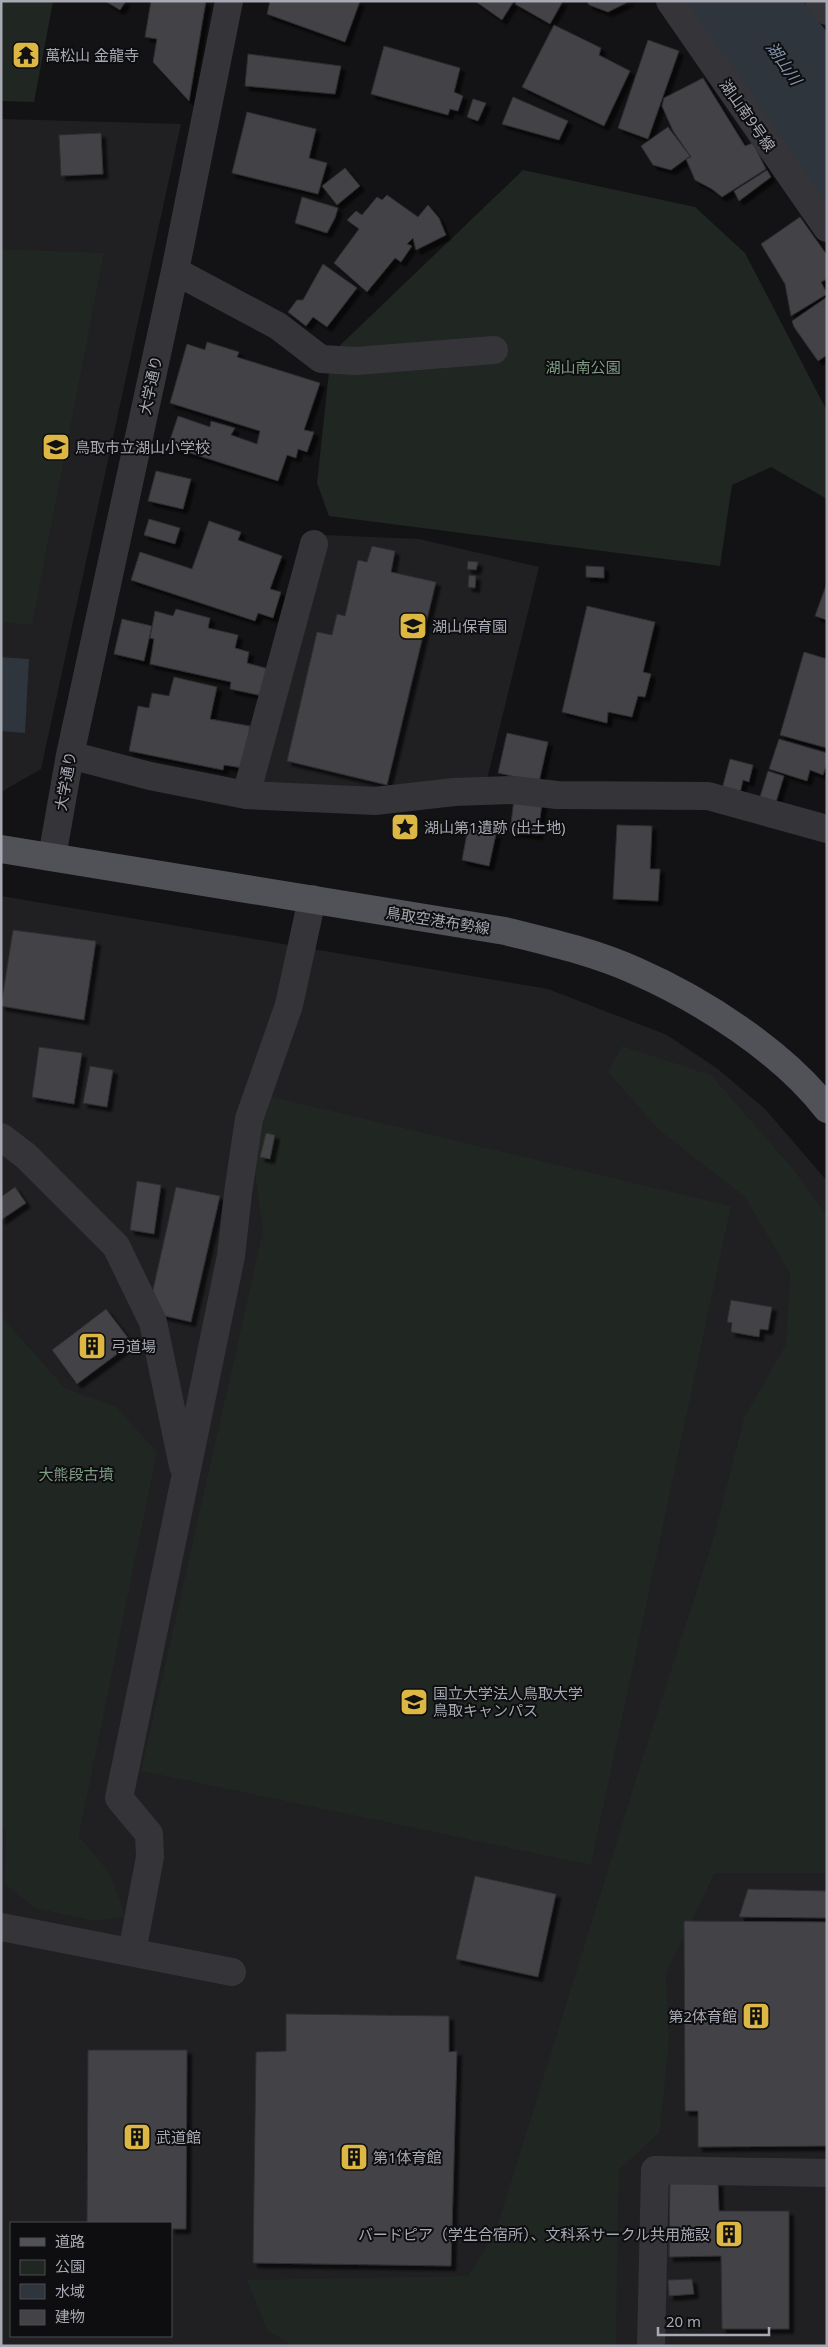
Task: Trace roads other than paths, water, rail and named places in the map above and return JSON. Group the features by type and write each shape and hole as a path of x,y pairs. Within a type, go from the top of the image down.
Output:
{"main road":[{"name":"鳥取空港布勢線","path":"1,849 505,931 570,947 635,970 700,1003 766,1049 817,1096 827,1109"}],"street":[{"name":"大学通り","path":"52,857 70,755 175,270 229,1"},
{"name":"湖山南9号線","path":"670,1 827,228"},
{"path":"819,1 827,12"},
{"path":"175,270 278,326 320,359 356,361 494,350"},
{"path":"246,795 314,544"},
{"path":"70,755 150,776 246,795 375,801 454,792 513,790 557,795 708,796 827,829"},
{"path":"132,1952 150,1857 149,1834 119,1798 231,1256 249,1119 288,1005 312,899"},
{"path":"1,1137 26,1156 116,1246 153,1322 186,1478"},
{"path":"1,1927 232,1972"},
{"path":"651,2346 655,2170 827,2173"}],"water":[{"name":"湖山川","path":"680,1 803,1 827,32 827,210"},
{"path":"1,657 29,659 25,733 1,731"}],"place":[{"name":"萬松山 金龍寺","path":"26,55"},
{"name":"鳥取市立湖山小学校","path":"56,447"},
{"name":"湖山保育園","path":"413,626"},
{"name":"湖山第1遺跡 (出土地)","path":"405,827"},
{"name":"弓道場","path":"92,1346"},
{"name":"国立大学法人鳥取大学 鳥取キャンパス","path":"414,1702"},
{"name":"第2体育館","path":"756,2016"},
{"name":"武道館","path":"137,2137"},
{"name":"第1体育館","path":"354,2157"},
{"name":"バードピア（学生合宿所）、文科系サークル共用施設","path":"729,2234"}],"park label":[{"name":"湖山南公園","path":"583,367"},
{"name":"大熊段古墳","path":"76,1474"}]}
